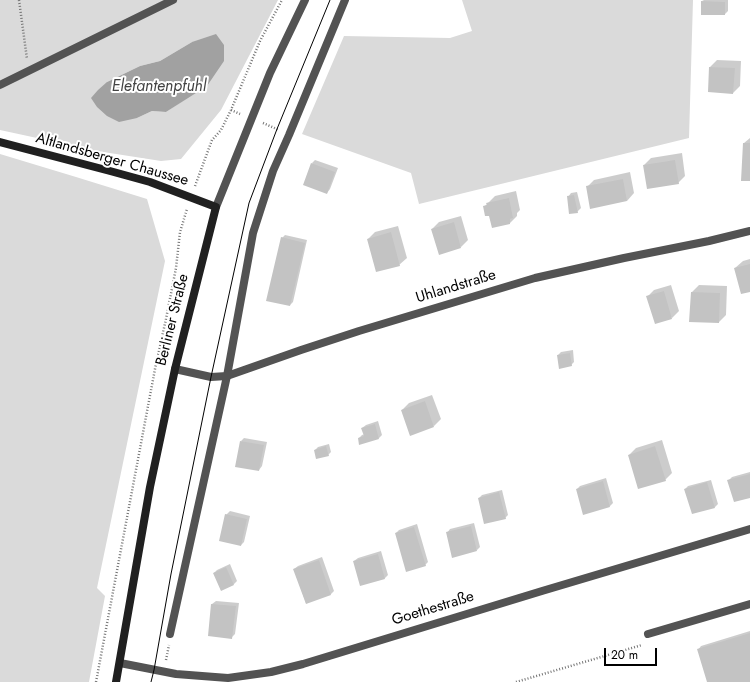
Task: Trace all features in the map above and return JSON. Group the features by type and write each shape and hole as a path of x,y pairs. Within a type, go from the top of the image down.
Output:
{"main road":[{"name":"Altlandsberger Chaussee","path":"0,142 150,182 216,207"},
{"name":"Berliner Straße","path":"116,682 150,487 175,369 216,207"}],"street":[{"path":"0,85 173,0"},
{"name":"Berliner Straße","path":"216,207 270,73 305,0"},
{"path":"170,634 227,376 253,233 273,171 345,0"},
{"name":"Uhlandstraße","path":"175,369 211,377 227,376 352,333 535,278 709,241 750,230"},
{"name":"Goethestraße","path":"120,663 176,674 228,678 271,672 303,664 750,529"},
{"path":"648,634 750,604"}],"path":[{"path":"19,0 28,71"},
{"path":"96,682 155,369 176,268 180,232 212,140 221,130 231,110 260,41 282,0"},
{"path":"164,672 170,634"},
{"path":"516,682 646,644"}],"shaded area":[{"path":"0,0 278,0 221,110 181,159 161,161 97,151 0,130","holes":["192,42 184,100 166,112 152,111 137,118 107,82 140,66 160,61"]},
{"path":"462,0 693,0 689,138 419,204 411,173 302,134 344,36 450,38 472,31"},
{"path":"0,154 147,199 165,261 97,588 105,596 89,682 0,682"}],"water":[{"name":"Elefantenpfuhl","path":"216,34 224,45 224,61 207,86 166,112 152,111 137,118 119,122 107,116 97,107 91,98 107,82 140,66 160,61 192,42"}],"building":[{"path":"701,1 725,2 725,15 701,15"},
{"path":"709,67 735,68 733,94 708,92"},
{"path":"743,143 750,143 750,181 741,181"},
{"path":"675,160 679,184 647,189 643,165"},
{"path":"311,163 335,172 327,194 303,185"},
{"path":"623,179 627,201 590,209 586,186"},
{"path":"574,195 578,213 569,214 567,196"},
{"path":"509,198 513,218 510,219 510,224 492,228 489,216 485,216 483,206 487,205 486,203"},
{"path":"454,222 461,248 439,255 431,229"},
{"path":"391,232 400,266 376,272 367,239"},
{"path":"281,237 305,243 290,306 266,301"},
{"path":"750,264 750,292 741,294 734,268"},
{"path":"664,291 672,319 655,324 646,296"},
{"path":"691,292 720,293 719,323 689,322"},
{"path":"570,353 572,366 559,369 557,355"},
{"path":"425,401 434,427 410,436 401,410"},
{"path":"375,424 379,439 359,445 358,438 364,436 361,428"},
{"path":"240,441 264,445 259,471 235,467"},
{"path":"326,446 329,456 316,459 314,450"},
{"path":"655,446 666,481 638,489 628,455"},
{"path":"750,474 750,498 734,502 727,480"},
{"path":"603,481 610,507 583,515 576,489"},
{"path":"707,482 715,508 692,514 684,489"},
{"path":"499,492 506,519 484,524 478,498"},
{"path":"225,514 247,519 241,546 219,541"},
{"path":"471,526 477,551 452,558 446,532"},
{"path":"414,527 426,566 406,572 395,533"},
{"path":"378,554 385,579 360,586 353,561"},
{"path":"319,560 331,595 306,604 293,569"},
{"path":"226,567 234,585 221,591 213,573"},
{"path":"211,604 236,606 232,639 208,636"},
{"path":"750,633 750,682 707,682 697,649"}],"tram line":[{"path":"151,682 171,574 211,377 249,203 277,129 330,0"}]}
